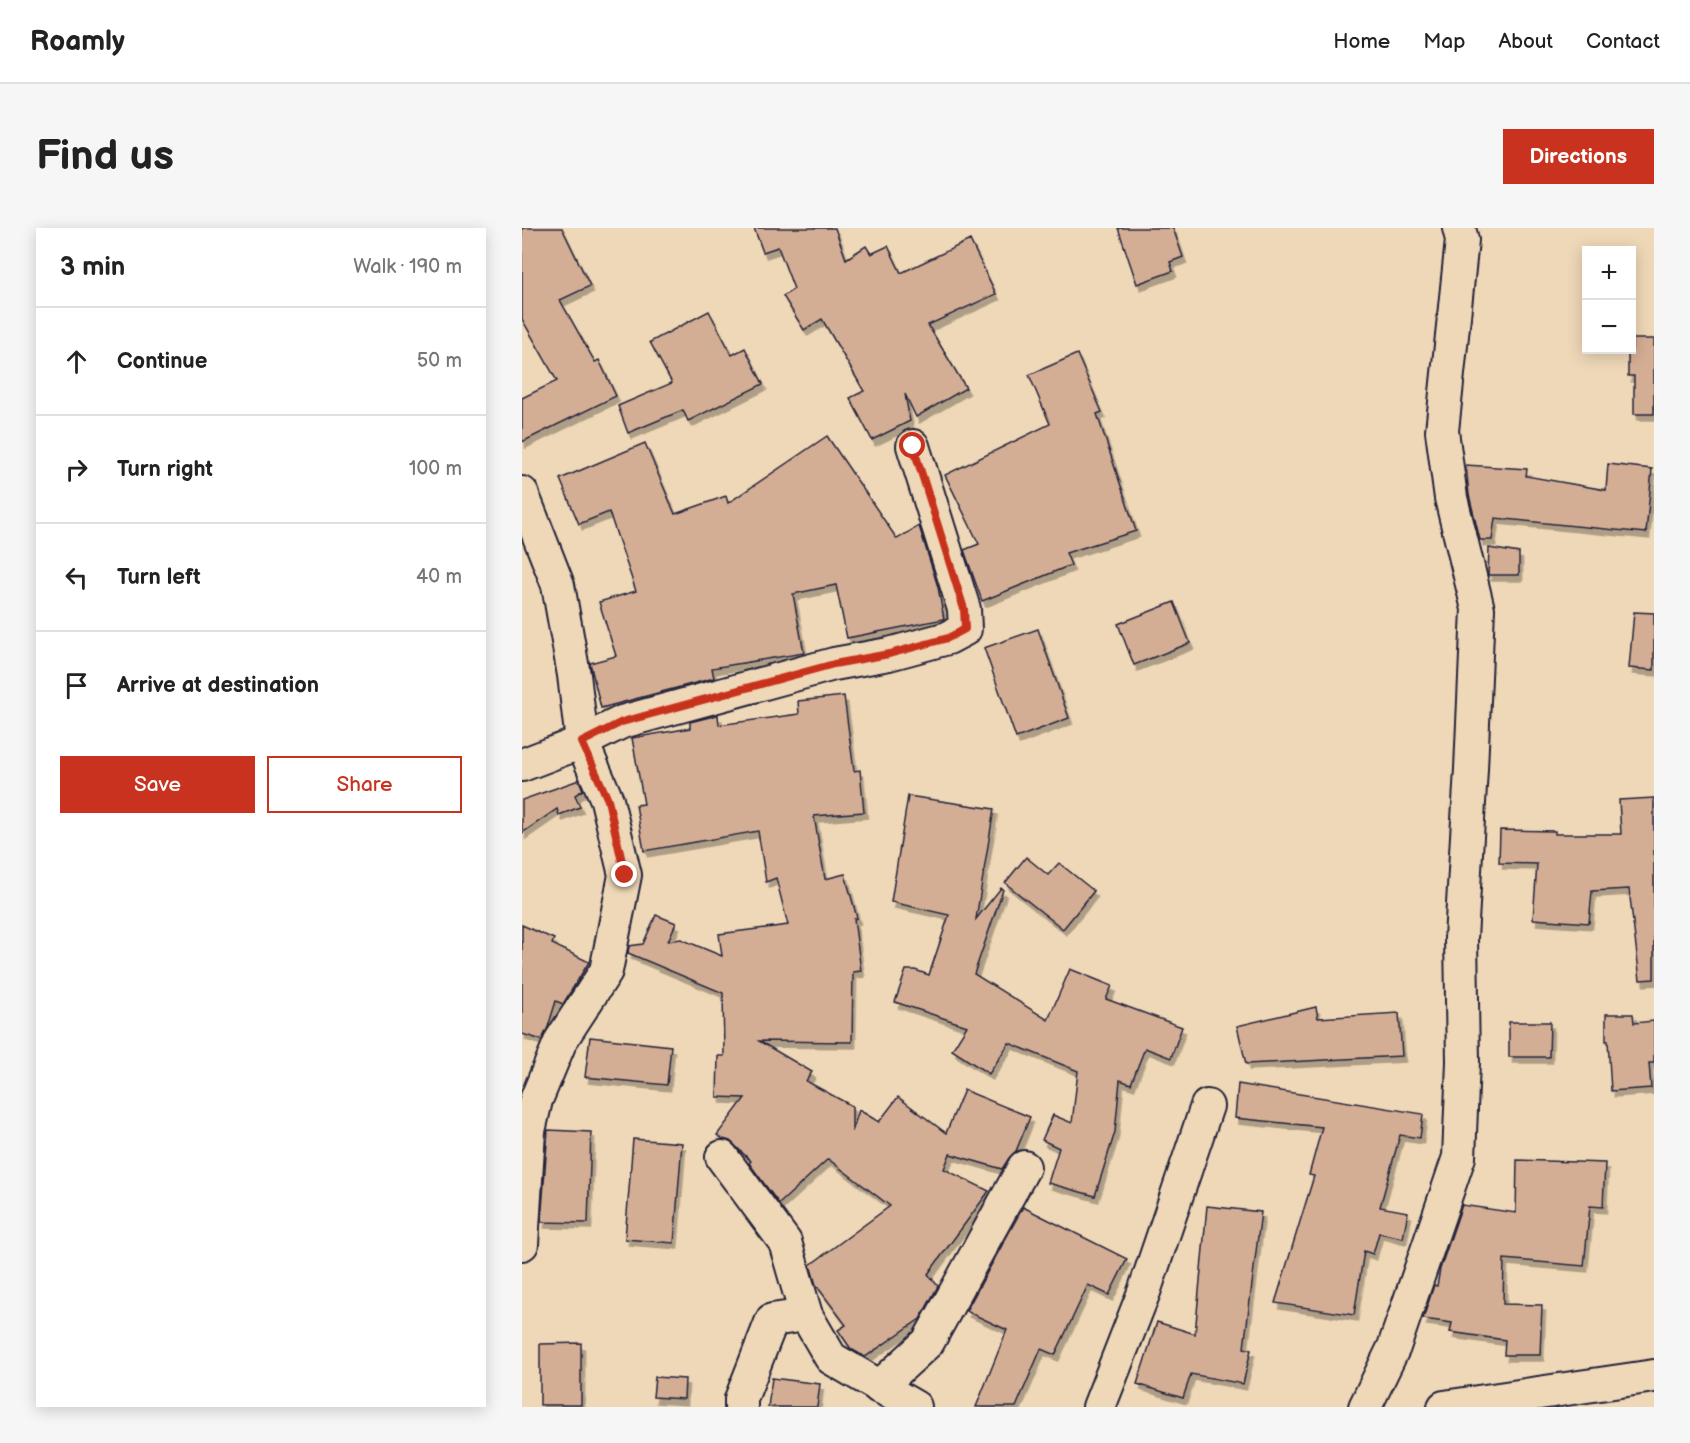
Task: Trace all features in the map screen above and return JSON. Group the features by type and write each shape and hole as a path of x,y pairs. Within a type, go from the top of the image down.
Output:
{"street":[{"path":"1365,1407 1394,1347 1459,1157 1463,1062 1461,938 1478,609 1452,498 1442,431 1462,240 1459,228"},
{"path":"522,765 582,742 622,722 834,664 899,652 948,638 965,629 964,609 913,446"},
{"path":"522,493 558,585 574,675 582,742 608,800 625,875 606,971 561,1040 529,1100 522,1244"},
{"path":"1099,1407 1144,1292 1207,1106"},
{"path":"722,1157 785,1242 806,1315 831,1358 915,1407"},
{"path":"879,1387 928,1342 1024,1167"},
{"path":"741,1407 741,1399 772,1320 806,1315"},
{"path":"1444,1407 1654,1376"}],"building":[{"path":"522,228 562,228 590,286 560,300 595,362 599,360 616,396 522,442 522,398 557,381 522,319"},
{"path":"754,228 835,228 846,259 866,246 871,254 888,246 901,273 970,240 996,294 928,325 966,388 916,417 905,394 910,421 872,440 850,398 864,391 822,319 804,330 783,296 794,289 778,247 763,252"},
{"path":"1118,228 1173,228 1183,257 1170,262 1173,271 1137,284"},
{"path":"709,311 732,355 745,348 763,384 688,421 683,410 628,433 618,406 672,383 650,342"},
{"path":"1636,339 1654,339 1654,414 1634,414 1634,376 1628,376 1628,354 1636,354"},
{"path":"1077,354 1102,412 1097,414 1136,531 1066,553 1071,565 982,601 964,550 979,544 945,475 1050,424 1029,375"},
{"path":"827,436 897,539 919,526 938,587 944,619 847,638 836,585 793,594 804,653 712,668 714,678 601,708 590,663 616,656 599,602 636,591 609,512 579,524 560,479 645,443 675,514 726,496 728,503"},
{"path":"1608,464 1652,469 1646,533 1495,518 1492,540 1480,540 1469,495 1466,465 1527,469 1526,476 1606,490"},
{"path":"1489,548 1519,553 1519,575 1488,575"},
{"path":"1174,602 1190,643 1134,665 1118,624"},
{"path":"1634,612 1654,613 1654,670 1629,668"},
{"path":"1038,629 1069,718 1016,738 984,648"},
{"path":"844,696 854,771 860,770 864,812 814,816 825,879 845,874 857,918 854,919 861,971 853,972 852,1042 759,1041 812,1072 806,1081 852,1106 852,1132 859,1110 879,1122 898,1097 946,1133 964,1090 1030,1117 1016,1151 1002,1169 950,1154 944,1169 989,1191 928,1274 938,1286 920,1319 865,1357 851,1349 838,1330 846,1325 816,1285 810,1265 890,1206 828,1159 779,1204 749,1163 751,1161 730,1141 717,1135 745,1098 717,1097 718,1056 724,1056 723,993 628,953 629,946 643,944 656,915 676,923 668,941 681,939 722,956 719,934 788,925 776,878 766,882 758,831 644,851 636,805 644,804 632,738 690,728 690,722 718,715 719,725 799,714 798,701"},
{"path":"579,780 583,790 575,795 580,807 559,815 557,809 522,833 522,800"},
{"path":"908,796 994,809 976,919 1001,888 1003,890 974,974 1048,1020 1070,969 1112,986 1106,999 1182,1027 1171,1058 1145,1048 1131,1084 1120,1080 1115,1132 1095,1196 1048,1183 1059,1148 1042,1140 1053,1115 1072,1123 1078,1071 1009,1043 989,1074 952,1050 967,1026 895,1002 906,970 915,970 929,975 949,915 891,902"},
{"path":"1654,798 1654,979 1640,980 1629,889 1592,891 1589,923 1533,919 1537,864 1499,863 1500,830 1555,831 1555,834 1621,834 1619,800"},
{"path":"1026,857 1048,875 1059,863 1094,891 1063,929 1005,883"},
{"path":"522,925 554,939 552,944 589,962 563,1004 556,1001 542,1040 522,1034"},
{"path":"1316,1007 1318,1018 1399,1013 1402,1056 1246,1064 1237,1026"},
{"path":"1606,1014 1633,1014 1634,1023 1654,1021 1654,1063 1649,1063 1651,1088 1611,1091"},
{"path":"1509,1022 1550,1022 1549,1057 1509,1057"},
{"path":"590,1037 671,1046 667,1085 585,1077"},
{"path":"1238,1084 1423,1114 1420,1138 1400,1135 1380,1207 1408,1212 1403,1238 1379,1233 1373,1254 1364,1251 1354,1315 1275,1303 1314,1176 1309,1175 1322,1127 1235,1118"},
{"path":"548,1130 591,1132 588,1223 541,1222"},
{"path":"633,1139 682,1143 674,1243 625,1239"},
{"path":"1517,1160 1605,1163 1603,1207 1590,1206 1584,1266 1504,1259 1503,1304 1542,1305 1540,1355 1504,1355 1505,1340 1450,1332 1452,1323 1423,1319 1434,1285 1437,1286 1440,1269 1462,1205 1516,1213"},
{"path":"1207,1206 1261,1212 1244,1348 1251,1350 1243,1384 1191,1374 1183,1398 1137,1384 1157,1322 1195,1334"},
{"path":"1023,1207 1127,1259 1109,1295 1088,1285 1055,1355 1041,1349 1016,1407 976,1407 1007,1330 966,1311"},
{"path":"581,1343 581,1405 540,1405 540,1344"},
{"path":"655,1377 685,1379 684,1399 653,1397"},
{"path":"772,1378 820,1384 817,1407 768,1407"}],"route":[{"path":"625,875 608,800 582,742 622,722 834,664 889,654 948,638 965,629 964,609 913,446"}]}
